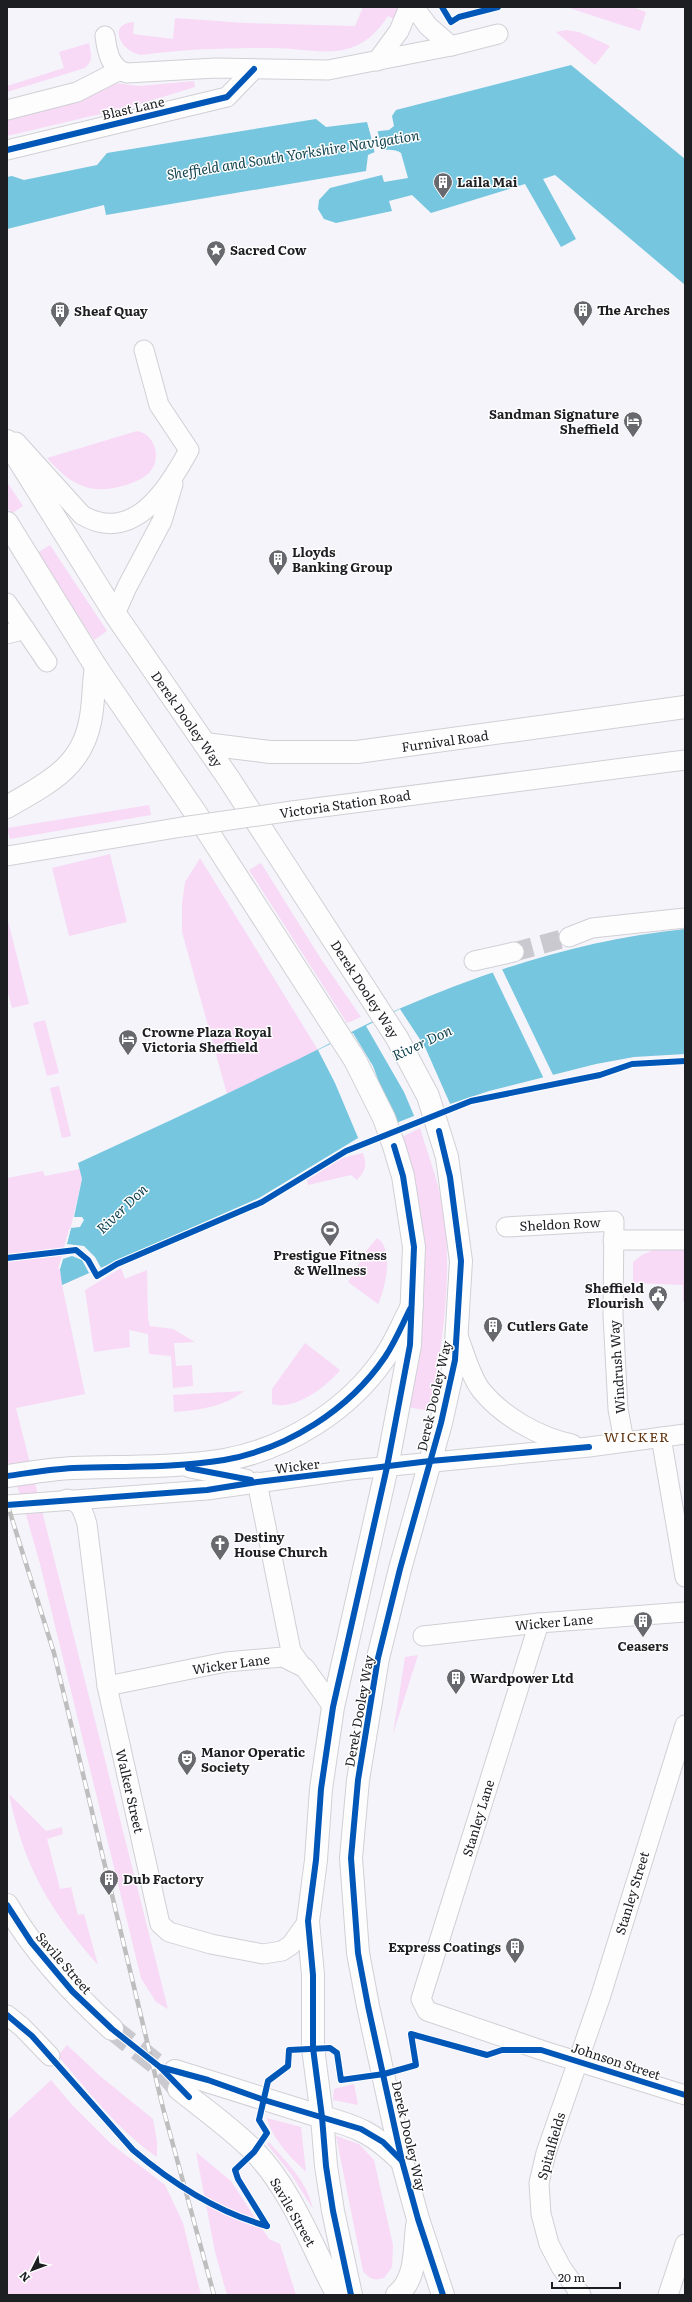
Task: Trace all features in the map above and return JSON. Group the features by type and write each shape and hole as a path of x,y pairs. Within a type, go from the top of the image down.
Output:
{"main road":[{"name":"Derek Dooley Way","path":"7,441 116,614 205,744 397,1038 428,1096 439,1131 450,1177 461,1261 458,1336 445,1408 378,1658 358,1780 351,1858 358,1952 368,2006 402,2161 418,2219 443,2295"},
{"name":"Derek Dooley Way","path":"7,523 96,667 174,779 335,1027 367,1082 394,1146 403,1176 414,1247 410,1345 387,1467 333,1707 321,1789 316,1860 308,1921 313,1975 313,2048 322,2117 326,2166 333,2211 351,2295"},
{"path":"7,807 54,778 74,761 85,742 88,731 96,667"},
{"name":"Furnival Road","path":"205,744 270,752 357,752 685,707"},
{"name":"Wicker","path":"7,1476 71,1468 170,1465 204,1462 248,1454 287,1439 316,1423 336,1409 369,1378 386,1356 412,1306"},
{"name":"Savile Street","path":"7,1905 31,1942 49,1965 72,1991 112,2030"},
{"name":"Savile Street","path":"342,2295 335,2290 284,2191 263,2162 177,2080 322,2117 372,2134 402,2161"},
{"path":"397,2295 407,2285 412,2274 418,2219"}],"street":[{"path":"377,61 399,31 409,7"},
{"path":"414,7 428,26 451,46"},
{"path":"7,110 77,92 118,71 131,73 216,68 328,70 451,46 498,34"},
{"path":"105,36 108,52 118,71"},
{"name":"Blast Lane","path":"7,150 227,97 254,69"},
{"path":"7,432 76,511 88,519 100,523 123,522 138,515 153,502 177,471 189,450 159,405 144,350"},
{"path":"116,614 127,587 162,521 177,471"},
{"path":"7,603 16,632 47,662"},
{"name":"Victoria Station Road","path":"7,856 182,827 292,811 685,760"},
{"path":"569,937 592,928 685,918"},
{"path":"474,961 514,952"},
{"name":"Sheldon Row","path":"506,1227 614,1221"},
{"name":"Windrush Way","path":"614,1221 613,1315 618,1409 624,1441"},
{"path":"613,1240 685,1240"},
{"name":"Wicker","path":"458,1336 481,1389 504,1412 542,1434 566,1443 589,1447"},
{"name":"Wicker","path":"7,1505 67,1499 207,1490 257,1482 430,1461 589,1447 624,1441 685,1434"},
{"path":"661,1437 685,1577"},
{"path":"170,1465 257,1482 291,1651 300,1664"},
{"name":"Walker Street","path":"67,1499 77,1503 83,1509 87,1524 107,1686 160,1924 169,1932 251,1953 263,1954 282,1951 296,1940 308,1921"},
{"name":"Wicker Lane","path":"423,1636 539,1623 685,1612"},
{"name":"Stanley Lane","path":"427,2011 421,1999 539,1623"},
{"name":"Wicker Lane","path":"107,1686 258,1658 283,1657 300,1664 305,1668 333,1707"},
{"name":"Stanley Street","path":"578,2060 600,1998 685,1725"},
{"name":"Johnson Street","path":"427,2011 685,2095"},
{"path":"7,2015 22,2027 50,2056"},
{"name":"Spitalfields","path":"578,2060 546,2153 539,2183 539,2199 549,2244 561,2267 582,2295"},
{"path":"668,2295 685,2244"}],"shaded area":[{"path":"363,7 398,7 394,19 388,16 369,38 350,48 334,51 281,48 240,48 190,50 141,55 134,53 123,44 119,33 120,28 125,24 134,22 133,34 173,39 175,18 245,23 355,26"},
{"path":"566,7 632,7 646,12 640,31"},
{"path":"566,30 579,32 610,46 595,65 556,32"},
{"path":"89,43 91,59 85,68 7,92 7,86 64,68 59,52"},
{"path":"194,81 195,87 130,107 7,136 7,118 114,83 140,86"},
{"path":"137,431 148,436 152,441 156,452 155,463 147,475 126,485 102,489 82,486 64,475 47,458"},
{"path":"7,482 23,506 11,514 7,507"},
{"path":"50,545 107,631 94,640 37,553"},
{"path":"149,805 151,815 10,839 7,828"},
{"path":"110,854 127,922 69,936 52,868"},
{"path":"200,858 318,1050 227,1094 182,932 182,904 185,882"},
{"path":"261,863 321,959 361,1017 347,1023 249,870"},
{"path":"7,917 29,1004 12,1008 7,989"},
{"path":"45,1020 59,1073 47,1076 33,1023"},
{"path":"59,1086 71,1136 62,1138 50,1088"},
{"path":"420,1128 439,1190 447,1245 446,1300 430,1411 407,1407 418,1348 400,1138"},
{"path":"363,1153 365,1168 357,1180 351,1175 308,1185 307,1180 342,1158"},
{"path":"80,1169 82,1179 66,1247 89,1273 62,1285 85,1394 16,1408 168,2009 156,2002 141,1978 40,1564 21,1497 7,1460 7,1178 43,1171 45,1176"},
{"path":"377,1238 382,1243 386,1251 387,1260 386,1279 378,1304 348,1282 367,1250"},
{"path":"658,1248 685,1248 685,1301 683,1301 683,1285 633,1283 633,1262 642,1255"},
{"path":"121,1268 125,1279 147,1270 148,1319 150,1326 173,1329 195,1342 174,1343 176,1366 192,1365 193,1386 173,1388 171,1356 149,1354 148,1334 129,1330 130,1347 94,1352 85,1290"},
{"path":"305,1343 340,1370 319,1390 300,1401 281,1405 272,1404 272,1389"},
{"path":"244,1391 228,1401 211,1407 174,1412 173,1395"},
{"path":"418,1655 393,1734 405,1657"},
{"path":"9,1794 46,1831 62,1827 63,1834 47,1839 60,1889 71,1887 78,1915 84,1914 98,1965 52,1906 41,1886 22,1844"},
{"path":"67,2045 100,2076 153,2119 157,2141 157,2157 129,2135 117,2123 58,2056"},
{"path":"51,2080 72,2105 110,2143 165,2185 183,2223 201,2295 7,2295 7,2121"},
{"path":"354,2084 358,2105 333,2100 334,2089"},
{"path":"267,2118 301,2127 306,2172 288,2154 278,2141 269,2126"},
{"path":"336,2136 359,2144 374,2160 393,2245 392,2267 384,2278 372,2279 363,2271"},
{"path":"269,2142 296,2173 306,2190 313,2209 291,2174 267,2144"},
{"path":"196,2152 231,2181 269,2239 280,2244 296,2295 227,2295 215,2252"}],"water":[{"name":"Sheffield and South Yorkshire Navigation","path":"571,65 685,159 685,285 555,175 543,179 576,239 561,247 525,184 431,213 412,195 389,201 392,211 336,223 324,219 318,209 319,200 330,188 382,175 384,182 408,178 401,153 394,150 380,151 368,155 366,171 106,215 104,205 7,229 7,177 12,176 24,180 97,165 107,153 316,119 326,127 367,122 370,132 389,130 394,126 392,116 396,110"},
{"name":"River Don","path":"685,929 685,1054 634,1057 596,1064 489,1091 414,1116 358,1138 259,1198 62,1285 60,1269 71,1228 80,1227 84,1220 82,1217 74,1217 82,1179 78,1163 260,1078 386,1015 435,994 505,969 576,948 612,940"}],"pier":[{"path":"367,120 371,129 377,129 383,153 375,154"},
{"path":"501,967 554,1077 544,1079 492,971"},
{"path":"400,1009 425,1047 451,1106 415,1118 404,1092 366,1026"},
{"path":"353,1033 373,1066 395,1125 359,1140 335,1083 318,1050"},
{"path":"71,1228 67,1244 84,1246 95,1257 101,1268 89,1273 82,1260 72,1256 63,1259 60,1269 58,1269 69,1229"}],"tunnel":[{"path":"514,952 569,937"},
{"path":"112,2029 160,2067 179,2089"}],"railway":[{"path":"7,1503 54,1653 163,2108 214,2295"}],"cycle path":[{"path":"442,7 451,22 459,17 498,7"},
{"path":"7,150 227,97 254,69"},
{"path":"7,1258 76,1250 88,1260 97,1276 117,1264 262,1202 346,1151 471,1101 600,1075 632,1064 685,1061"},
{"path":"439,1131 450,1177 461,1261 455,1360 441,1423 400,1569 378,1658 358,1780 351,1858 358,1953 368,2006 402,2161 418,2219 443,2295"},
{"path":"351,2295 333,2211 326,2166 322,2117 313,2048 313,1975 308,1921 316,1860 321,1789 333,1707 387,1467 410,1345 414,1247 403,1176 394,1146"},
{"path":"7,1476 40,1471 92,1467 167,1466 205,1463 248,1455 271,1447 293,1437 315,1424 354,1394 385,1357 410,1309"},
{"path":"7,1505 207,1490 257,1482 430,1461 589,1447"},
{"path":"188,1468 251,1480"},
{"path":"7,1905 31,1942 72,1991 112,2029 160,2067 189,2097"},
{"path":"7,2015 32,2036 133,2150 196,2196 230,2213 267,2226"},
{"path":"267,2226 238,2179 235,2170 254,2152 267,2133 259,2120 268,2081 288,2066 289,2050 330,2048 337,2053 341,2080 384,2074 416,2065 411,2034 487,2055 502,2050 541,2050 685,2095"},
{"path":"160,2067 208,2080 264,2100 361,2129 383,2142 402,2161"}],"place":[{"name":"Laila Mai","path":"443,199"},
{"name":"Sacred Cow","path":"216,267"},
{"name":"The Arches","path":"583,327"},
{"name":"Sheaf Quay","path":"60,328"},
{"name":"Sandman Signature Sheffield","path":"633,438"},
{"name":"Lloyds Banking Group","path":"278,576"},
{"name":"Crowne Plaza Royal Victoria Sheffield","path":"128,1056"},
{"name":"Prestigue Fitness & Wellness","path":"330,1247"},
{"name":"Sheffield Flourish","path":"658,1312"},
{"name":"Cutlers Gate","path":"493,1343"},
{"name":"Destiny House Church","path":"220,1561"},
{"name":"Ceasers","path":"643,1638"},
{"name":"Wardpower Ltd","path":"456,1695"},
{"name":"Manor Operatic Society","path":"187,1776"},
{"name":"Dub Factory","path":"109,1896"},
{"name":"Express Coatings","path":"515,1964"}],"district":[{"name":"WICKER","path":"637,1437"}]}
